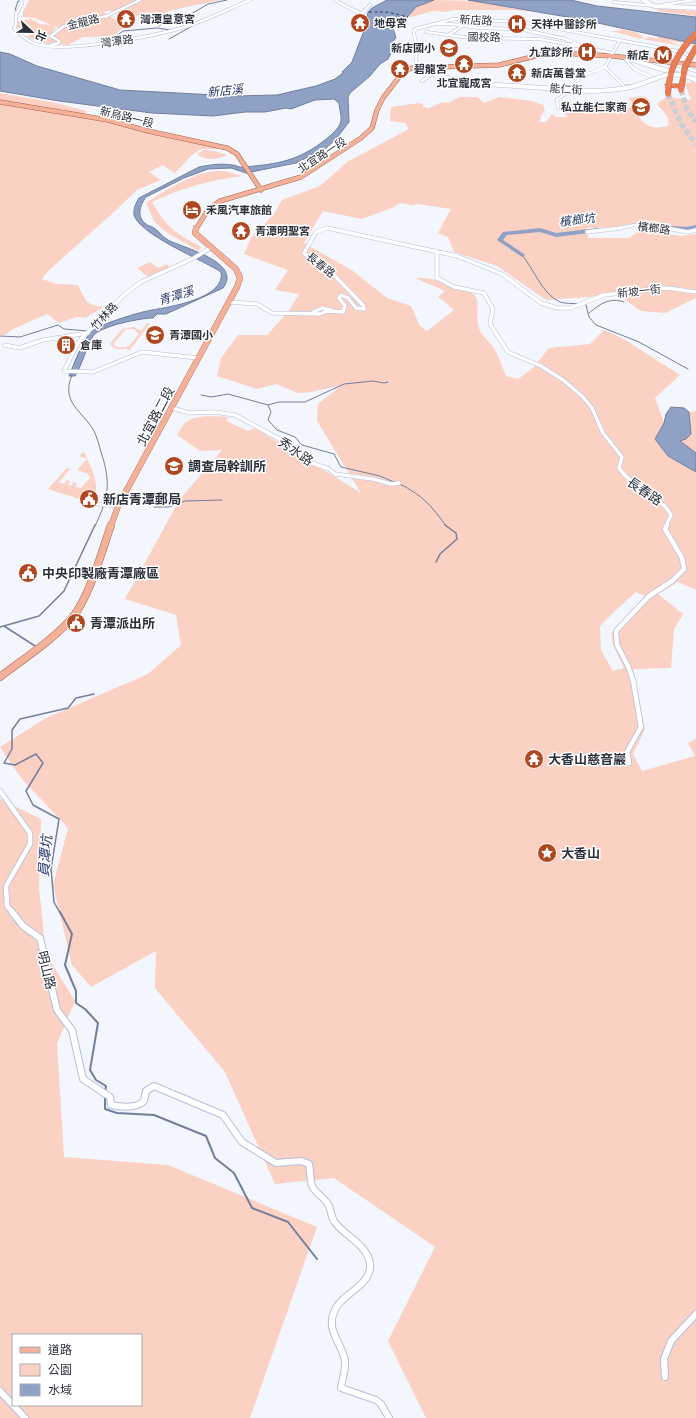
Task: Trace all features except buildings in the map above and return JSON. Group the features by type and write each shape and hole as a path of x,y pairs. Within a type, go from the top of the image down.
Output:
{"highway":[{"path":"668,94 669,74 674,60 682,48 696,34"},
{"path":"668,85 681,88 685,64 696,47"}],"main road":[{"path":"418,68 490,67 550,55 612,56 648,62 696,67"},
{"path":"612,56 630,59"},
{"path":"648,62 696,67"},
{"name":"北宜路一段","path":"261,190 304,178 369,135 375,128 387,97 407,72 418,68"},
{"name":"新烏路一段","path":"0,102 108,120 187,140 221,146 235,153 261,190"},
{"name":"北宜路二段","path":"0,677 58,631 77,611 93,576 116,506 172,408 238,287 239,274 236,269 210,248 195,233 199,223 212,206 220,201 261,190"}],"street":[{"name":"灣潭路","path":"22,0 22,4 16,14 16,24 14,28 19,34 28,40 47,46 77,47 150,36 193,24 250,0"},
{"name":"金龍路","path":"47,46 59,42 51,36 64,26 107,16 140,0"},
{"path":"335,0 352,8 354,11 362,12"},
{"path":"643,0 656,5 696,7"},
{"path":"643,0 654,6"},
{"path":"662,5 694,0"},
{"path":"614,2 654,6 696,7"},
{"path":"364,27 361,16 362,12 370,5"},
{"name":"新店路","path":"418,68 414,57 417,48 414,42 414,29 454,19 521,22 683,52 696,61"},
{"path":"435,23 464,25 480,28 527,30 572,41 578,43 580,46"},
{"path":"448,35 464,25"},
{"name":"國校路","path":"426,32 471,38 526,38 580,46 612,56"},
{"path":"558,108 557,100 570,90 580,76 606,67 620,40"},
{"path":"625,59 626,63 638,71 655,78"},
{"path":"630,59 648,62 669,71"},
{"path":"648,62 650,65 696,80"},
{"path":"658,67 662,63"},
{"path":"677,65 696,71"},
{"path":"422,81 434,73 432,67"},
{"path":"606,67 625,87 642,83 669,71"},
{"name":"能仁街","path":"434,73 438,77 463,81 588,91 615,90 632,87 670,73 684,75 696,80"},
{"name":"檳榔路","path":"587,232 603,231 634,225 645,228 666,228 688,232 696,230"},
{"name":"長春路","path":"229,302 257,304 272,313 283,315 320,314 345,310 345,306 339,298 341,295 348,298 355,308 362,310 364,307 329,270 306,256 304,253 309,242 319,230 331,228 457,256 502,274 541,303 548,306 571,308 583,304"},
{"name":"竹林路","path":"5,345 19,348 44,340 74,334 88,333 114,305 135,286 194,258 210,248"},
{"name":"長春路","path":"437,251 437,278 454,287 484,293 493,309 490,324 508,352 521,355 559,377 577,390 591,406 603,433 622,457 619,468 623,477 633,485 656,497 666,505 670,514 665,528 682,558 684,569 676,578 649,596 616,631 615,634 618,650 630,672 641,727 640,733 627,752 629,763"},
{"name":"新坡一街","path":"583,304 604,295 653,289 667,288 696,292"},
{"path":"88,333 79,341 64,370 89,373 101,370 142,352 198,358"},
{"name":"秀水路","path":"172,408 190,413 215,412 234,415 256,425 300,450 302,457 306,461 329,469 335,474 373,478 392,484 399,483"},
{"path":"89,503 96,502 116,506"},
{"name":"明山路","path":"0,791 30,832 30,844 6,886 8,906 23,926 40,938 58,1010 72,1030 83,1079 100,1092 110,1097 111,1105 116,1106 139,1105 144,1102 146,1091 154,1086 223,1115 242,1142 276,1163 282,1164 301,1161 309,1164 312,1170 310,1179 313,1188 329,1205 333,1220 369,1256 370,1261 366,1279 337,1304 332,1315 330,1330 344,1358 345,1367 341,1388 376,1400 381,1404 389,1418"},
{"path":"665,1377 664,1359 671,1341 696,1314"},
{"path":"0,1391 12,1404"},
{"path":"14,1406 25,1418"}],"green space":[{"path":"29,0 220,0 168,11 166,15 149,22 127,12 103,12 126,26 113,36 83,37 68,45 52,43 46,44 27,37 30,35 16,27 18,21 31,19 40,24 52,25 35,18 23,17 23,12","holes":["52,25 59,28 51,35 51,39 48,37 56,28"]},
{"path":"434,0 478,1 536,13 515,10 455,10 444,12 433,11 411,17 409,16 416,7"},
{"path":"658,8 696,11 696,16 657,11"},
{"path":"618,28 651,36 637,33 643,37 642,39 610,31 622,31"},
{"path":"657,36 682,40 684,42 682,43 667,40 681,46 643,39 649,37 659,39"},
{"path":"693,81 696,83 696,228 658,226 647,221 616,227 587,228 588,238 629,238 641,230 681,236 696,234 696,298 665,313 641,311 615,293 589,297 546,300 497,266 454,252 448,237 438,233 451,209 400,203 392,208 362,219 323,211 304,243 353,271 387,298 411,306 420,326 427,331 454,310 438,297 445,291 415,278 450,283 468,290 477,300 478,323 480,331 494,348 506,376 518,379 533,368 549,348 590,344 604,330 622,338 680,375 655,398 664,423 655,439 668,456 696,472 696,590 678,582 658,594 683,614 674,629 671,668 633,669 645,729 633,754 642,771 695,756 688,743 696,739 696,1418 426,1418 388,1341 435,1247 334,1178 275,1184 225,1072 155,988 156,951 91,987 72,965 53,885 68,828 21,778 0,747 46,718 148,674 181,645 176,615 125,599 180,499 222,450 200,451 177,435 183,425 188,421 204,416 228,417 226,421 248,431 255,428 361,493 317,421 318,404 342,385 312,392 298,393 276,384 257,389 217,376 221,358 238,335 267,335 288,312 299,294 275,290 288,270 244,254 251,238 274,214 282,200 320,186 347,162 409,129 405,123 390,121 391,107 419,103 423,104 423,107 429,108 442,102 448,103 460,97 477,97 484,103 499,97 532,101 543,105 545,110 541,116 540,122 546,122 552,114 556,117 568,117 560,110 562,101 582,106 594,104 633,108 643,122 650,126 661,127 668,126 668,119 666,114 657,104 666,97 691,100 685,83 690,83","holes":["636,592 645,596 611,633 613,645 624,668 613,671 601,650 600,626"]},
{"path":"0,93 56,103 87,111 83,116 110,121 219,148 202,149 198,151 191,156 175,173 162,165 149,172 161,180 137,190 47,272 42,279 56,284 78,285 87,301 93,305 104,307 85,318 77,317 59,323 47,314 13,329 5,335 0,335"},
{"path":"642,96 646,97 652,103 635,106 628,98"},
{"path":"204,150 227,155 220,158 208,159 197,154"},
{"path":"224,171 242,176 196,185 152,202 162,218 178,234 201,247 199,251 166,232 154,221 146,203 188,179 197,175"},
{"path":"150,262 158,268 166,264 170,267 148,277 137,268"},
{"path":"147,323 150,323 130,350 127,350 127,348 120,349 116,348 110,344 122,329 134,327 141,331","holes":["126,329 134,329 139,334 129,346 120,348 113,344"]},
{"path":"696,411 696,453 679,441 686,439 691,434 689,412"},
{"path":"84,452 94,475 96,487 93,499 87,497 86,499 91,501 89,502 48,489 67,468 72,470 69,470 59,482 64,484 67,480 71,482 67,484 72,486 73,482 77,483 75,487 81,488 91,477 88,476 89,474 77,470 87,459 79,456"},
{"path":"0,799 41,819 39,888 46,954 75,1001 57,1044 64,1157 168,1165 317,1227 250,1418 0,1418"}],"water":[{"path":"387,0 434,0 416,7 405,20 392,25 396,38 388,59 380,64 370,76 350,93 348,97 349,122 336,139 326,148 296,163 246,173 231,168 208,169 184,178 146,197 144,200 140,211 143,221 147,225 156,229 168,240 209,257 218,263 225,271 227,279 223,288 166,314 157,314 153,318 121,323 97,332 93,336 75,376 69,376 83,344 90,333 94,330 105,324 131,315 195,300 206,295 215,288 220,281 221,272 159,239 139,223 134,213 135,206 139,198 199,167 228,164 242,167 277,163 306,153 325,140 340,124 341,119 339,103 334,99 315,100 291,109 286,108 265,112 245,112 213,116 152,113 59,101 0,91 0,52 10,54 37,66 120,90 235,96 277,95 316,86 335,79 343,73 342,72 352,62 365,28 368,12 372,8"},
{"path":"468,0 571,0 597,6 696,17 696,44 579,19"},
{"path":"671,407 684,408 689,412 691,434 686,439 680,441 696,453 696,472 668,456 655,439 664,423 666,414"}],"waterway":[{"path":"159,26 168,20 186,17 208,4 227,0"},
{"path":"18,10 15,10 18,1 21,1"},
{"path":"169,39 194,25"},
{"path":"115,37 123,31 157,28 170,30"},
{"name":"檳榔坑","path":"660,227 686,229 696,227"},
{"name":"檳榔坑","path":"522,255 500,240 505,233 540,230 556,235 598,230"},
{"name":"檳榔坑","path":"522,255 548,293 562,303 579,304"},
{"path":"589,313 605,302 614,300 624,302"},
{"name":"檳榔坑","path":"586,305 589,317 596,325 639,342 688,369"},
{"path":"0,336 20,337 58,325 64,329 88,331"},
{"name":"青潭溪","path":"72,375 69,385 71,400 94,431 106,472 106,498 95,526"},
{"path":"268,405 279,402 305,402 344,384 373,381 384,383 388,382"},
{"path":"201,395 211,397 228,394 268,405"},
{"path":"268,405 271,412 268,420 277,430 295,437 302,445 334,454 341,467 380,476 394,482"},
{"path":"400,484 426,502 436,512 446,525"},
{"path":"154,507 169,507 185,501 222,500"},
{"name":"青潭溪","path":"0,627 39,616 64,591 95,525"},
{"path":"436,562 440,554 457,539 456,533 446,525"},
{"name":"員潭坑","path":"4,626 35,646"},
{"name":"員潭坑","path":"60,913 54,902 51,869 59,819 33,805 26,791 43,763 36,754 15,765 4,763 12,749 12,730 20,719 68,708 76,698 94,694"},
{"name":"員潭坑","path":"60,912 72,934 65,965 76,991 76,1003 85,1009 98,1023 90,1070 96,1080 106,1086 105,1092"},
{"name":"員潭坑","path":"105,1096 105,1109 117,1113 154,1115 206,1136 215,1158 234,1173 252,1208 288,1222 317,1259"}],"ferry route":[{"path":"369,12 387,12 408,17"}],"tunnel":[{"path":"681,90 687,109 696,122"},
{"path":"668,94 682,125 696,144"}],"place":[{"name":"灣潭皇意宮","path":"126,19"},
{"name":"地母宮","path":"360,23"},
{"name":"天祥中醫診所","path":"517,24"},
{"name":"新店國小","path":"449,48"},
{"name":"九宜診所","path":"587,52"},
{"name":"新店","path":"663,55"},
{"name":"北宜寵成宮","path":"464,64"},
{"name":"碧龍宮","path":"400,69"},
{"name":"新店萬善堂","path":"517,73"},
{"name":"私立能仁家商","path":"641,107"},
{"name":"禾風汽車旅館","path":"192,210"},
{"name":"青潭明聖宮","path":"241,231"},
{"name":"青潭國小","path":"155,335"},
{"name":"倉庫","path":"66,345"},
{"name":"調查局幹訓所","path":"174,466"},
{"name":"新店青潭郵局","path":"89,499"},
{"name":"中央印製廠青潭廠區","path":"28,573"},
{"name":"青潭派出所","path":"76,623"},
{"name":"大香山慈音巖","path":"534,759"},
{"name":"大香山","path":"547,853"}],"water label":[{"name":"新店溪","path":"225,91"}]}
